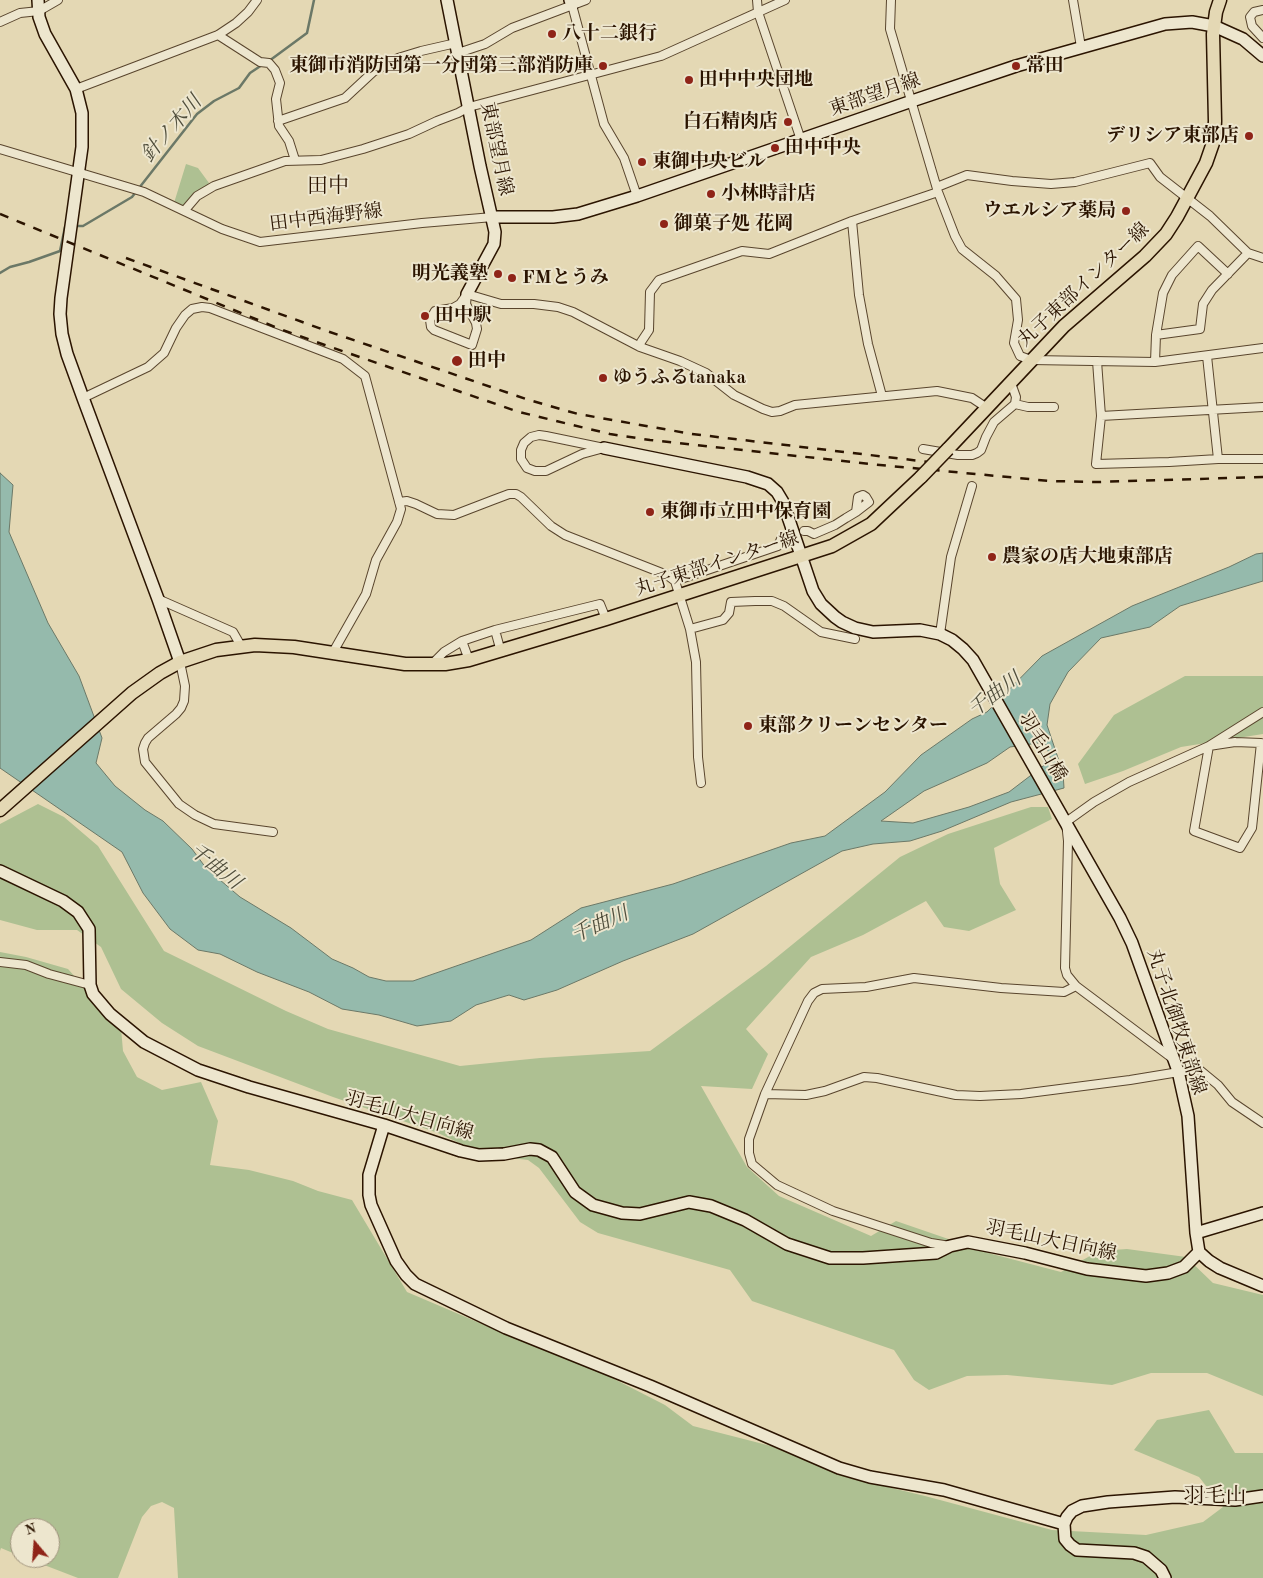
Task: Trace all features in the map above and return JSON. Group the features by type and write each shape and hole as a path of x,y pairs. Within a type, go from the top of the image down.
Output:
{"main road":[{"name":"東部望月線","path":"447,0 495,232 494,244 467,294"},
{"name":"丸子東部インター線","path":"0,810 140,687 180,662 216,650 266,645 294,647 406,664 431,665 469,660 501,652 801,557 832,546 871,524 948,449 1064,326 1154,248 1172,226 1189,198 1210,154 1214,140 1214,26 1220,0"},
{"path":"38,6 39,18 45,34 76,88 82,121 82,147 63,275 60,314 67,354 180,662"},
{"name":"東部望月線","path":"493,217 553,218 578,214 637,196 912,100 1081,46 1165,24 1192,22 1214,26 1243,39 1263,56"},
{"path":"604,448 747,477 768,484 777,492 783,502 817,598 827,610 842,622 855,628 873,632 920,630 940,634"},
{"name":"羽毛山橋","path":"940,634 952,640 972,660 1057,808"},
{"name":"丸子北御牧東部線","path":"1057,808 1120,918 1132,943 1178,1071 1188,1116 1199,1252"},
{"name":"羽毛山大日向線","path":"0,871 62,901 78,912 89,929 90,985 93,994 99,1003 144,1042 198,1070 249,1087 384,1125 461,1151 479,1155 504,1154 530,1149 540,1150 552,1157 575,1192 593,1205 622,1213 640,1214 689,1202 711,1206 745,1220 788,1244 830,1258 936,1253 950,1246 968,1242 991,1245 1087,1270 1146,1276 1168,1273 1184,1268 1199,1252"},
{"path":"384,1125 369,1175 369,1195 396,1261 414,1284 506,1328 650,1386 839,1468 870,1477 944,1490 1064,1524"},
{"path":"1196,1233 1263,1213"},
{"path":"1199,1252 1220,1268 1263,1286"},
{"path":"1165,1578 1161,1570 1146,1557 1140,1555 1077,1550 1065,1539 1064,1524 1067,1517 1072,1511 1082,1506 1175,1497 1235,1500 1263,1496"}],"street":[{"path":"0,22 58,0"},
{"path":"76,88 218,35 236,23 257,0"},
{"path":"278,121 345,98 374,72 398,58 421,51 485,44 512,28 571,2 586,0"},
{"path":"758,0 758,12 801,140"},
{"path":"185,210 197,196 214,186 286,161 321,160 363,149 409,134 469,107 661,56 785,0"},
{"path":"891,0 890,29 938,190 955,236 962,249 996,276 1016,299 1018,320 1014,338 1015,347 1023,358 1031,360 1155,362 1263,348"},
{"path":"1073,0 1081,46"},
{"path":"571,2 604,124 624,158 637,196"},
{"path":"1263,10 1254,12 1250,17 1252,26 1263,38"},
{"path":"218,35 260,62 269,63 275,70 280,83 276,99 279,126 289,141 296,160"},
{"name":"田中西海野線","path":"0,149 144,192 222,229 260,242 422,223 493,217"},
{"path":"640,347 649,330 650,292 658,280 742,252 769,254 938,190 967,175 1041,183 1075,182 1150,163 1166,181 1189,198 1248,253 1263,258"},
{"path":"852,221 859,295 868,344 882,396"},
{"path":"1155,362 1156,335 1166,284 1198,246 1228,274"},
{"path":"1156,335 1200,329 1203,304 1212,290 1248,253"},
{"path":"467,294 466,304 477,328 472,345 434,330 431,327 430,320 435,311 453,308 460,304 467,294"},
{"path":"467,294 501,304 534,304 558,307 573,312 640,347 680,361 706,373 734,395 772,412 796,405 937,391 972,398 987,408"},
{"path":"83,398 148,367 164,353 176,328 192,308 202,307 210,308 343,359 365,376 401,509 397,522 376,560 366,594 332,654"},
{"path":"1207,356 1218,459"},
{"path":"1097,361 1101,416 1096,464 1263,459"},
{"path":"923,449 958,455 972,455 982,450 994,422 1015,404 1016,397 1011,383"},
{"path":"1015,404 1054,407"},
{"path":"1101,416 1263,407"},
{"path":"539,435 604,448 582,454 541,472 527,468 521,459 521,450 524,444 531,437 539,435"},
{"path":"581,443 585,448 582,454"},
{"path":"940,634 951,557 972,486"},
{"path":"399,502 416,504 437,514 454,515 509,494 516,494 551,526 565,534 667,575 675,582 690,629 696,662 698,757 701,783"},
{"path":"804,531 814,534 856,512"},
{"path":"675,582 778,546 785,537"},
{"path":"158,599 233,632 241,646"},
{"path":"690,629 723,620 729,613 731,602 772,601 784,606 821,632 855,639"},
{"path":"431,665 444,652 462,641 495,630 600,604 606,619"},
{"path":"495,630 501,652"},
{"path":"462,641 469,660"},
{"path":"180,662 185,686 184,701 176,714 145,742 143,749 145,762 180,804 195,815 214,824 273,832"},
{"path":"1174,1059 1076,986 1067,975 1065,968 1068,842 1066,822 1094,802 1129,782 1210,746 1263,712"},
{"path":"1235,742 1261,743 1252,828 1240,848 1194,831 1210,746 1235,742"},
{"path":"0,962 26,965 49,974 90,985"},
{"path":"950,1246 931,1243 833,1211 777,1185 752,1164 749,1153 749,1139 766,1094 808,1001 814,993 822,989 866,987 914,978 1001,988 1064,992 1076,986"},
{"path":"766,1094 806,1095 826,1091 864,1078 877,1078 956,1095 1021,1094 1130,1080 1178,1071 1201,1071 1232,1102 1263,1123"}],"shaded area":[{"path":"186,164 198,168 209,183 207,189 185,207 174,203"},
{"path":"1185,676 1263,676 1263,734 1181,747 1123,771 1085,784 1078,764 1114,715"},
{"path":"38,804 64,817 98,846 164,951 286,1011 328,1029 460,1066 540,1058 650,1051 766,966 900,857 948,834 1031,807 1048,807 1052,819 994,848 1000,884 1016,910 969,931 944,927 926,901 863,935 811,957 746,1029 768,1054 752,1089 701,1086 747,1167 779,1196 871,1236 896,1221 992,1254 1061,1272 1099,1251 1127,1249 1186,1257 1213,1283 1263,1295 1263,1396 1207,1373 1151,1373 1112,1385 1007,1375 967,1376 929,1390 914,1380 894,1350 752,1301 730,1270 598,1233 580,1222 539,1168 528,1160 485,1155 438,1133 333,1097 198,1046 162,1023 121,989 101,947 77,930 37,930 0,920 0,824"},
{"path":"0,952 68,969 121,1028 123,1051 137,1077 162,1090 201,1082 218,1121 210,1165 249,1170 293,1181 318,1191 352,1200 407,1292 529,1344 577,1360 665,1405 693,1426 771,1446 846,1477 1052,1530 1146,1535 1203,1522 1223,1507 1199,1477 1134,1450 1157,1420 1209,1410 1235,1453 1263,1453 1263,1578 178,1578 174,1508 162,1502 151,1506 142,1517 118,1578 78,1578 52,1568 60,1568 60,1518 10,1518 10,1552 1,1548 0,1551"}],"water":[{"name":"千曲川","path":"0,473 13,485 9,532 48,623 79,676 102,738 96,763 115,786 145,810 163,821 192,849 206,868 240,897 291,928 332,959 369,977 386,981 413,981 531,940 581,908 673,884 791,843 825,836 885,792 921,755 972,719 987,712 1042,656 1132,606 1229,567 1256,554 1263,553 1263,581 1180,606 1150,627 1101,638 1068,672 1050,704 1047,725 1063,773 1064,788 1011,802 942,831 910,841 873,844 842,851 693,934 623,961 557,990 524,1000 509,995 476,1005 451,1021 417,1026 379,1015 342,1009 309,992 257,972 220,954 198,950 170,929 143,893 122,852 0,768","holes":["1045,742 1051,760 1009,792 969,807 913,823 881,821 924,791 987,763 1010,747"]}],"waterway":[{"name":"針ノ木川","path":"269,61 307,33 314,0"},
{"name":"針ノ木川","path":"78,226 83,226 132,197 197,114 214,101 239,88 250,73 262,65"},
{"name":"針ノ木川","path":"0,273 10,267 60,251 65,227"}],"railway":[{"path":"0,214 280,329 519,412 610,434 880,465 1050,481 1097,482 1263,477"},
{"path":"126,258 327,331 529,400 578,414 692,434 929,462"}],"place":[{"name":"八十二銀行","path":"552,34"},
{"name":"東御市消防団第一分団第三部消防庫","path":"603,66"},
{"name":"常田","path":"1016,66"},
{"name":"田中中央団地","path":"689,80"},
{"name":"白石精肉店","path":"788,122"},
{"name":"デリシア東部店","path":"1249,136"},
{"name":"田中中央","path":"775,148"},
{"name":"東御中央ビル","path":"642,162"},
{"name":"小林時計店","path":"711,194"},
{"name":"ウエルシア薬局","path":"1126,211"},
{"name":"御菓子処 花岡","path":"664,224"},
{"name":"明光義塾","path":"498,274"},
{"name":"FMとうみ","path":"512,278"},
{"name":"田中駅","path":"425,316"},
{"name":"田中","path":"457,361"},
{"name":"ゆうふるtanaka","path":"603,378"},
{"name":"東御市立田中保育園","path":"650,512"},
{"name":"農家の店大地東部店","path":"992,557"},
{"name":"東部クリーンセンター","path":"748,726"}],"district":[{"name":"田中","path":"328,186"},
{"name":"羽毛山","path":"1215,1496"}]}
